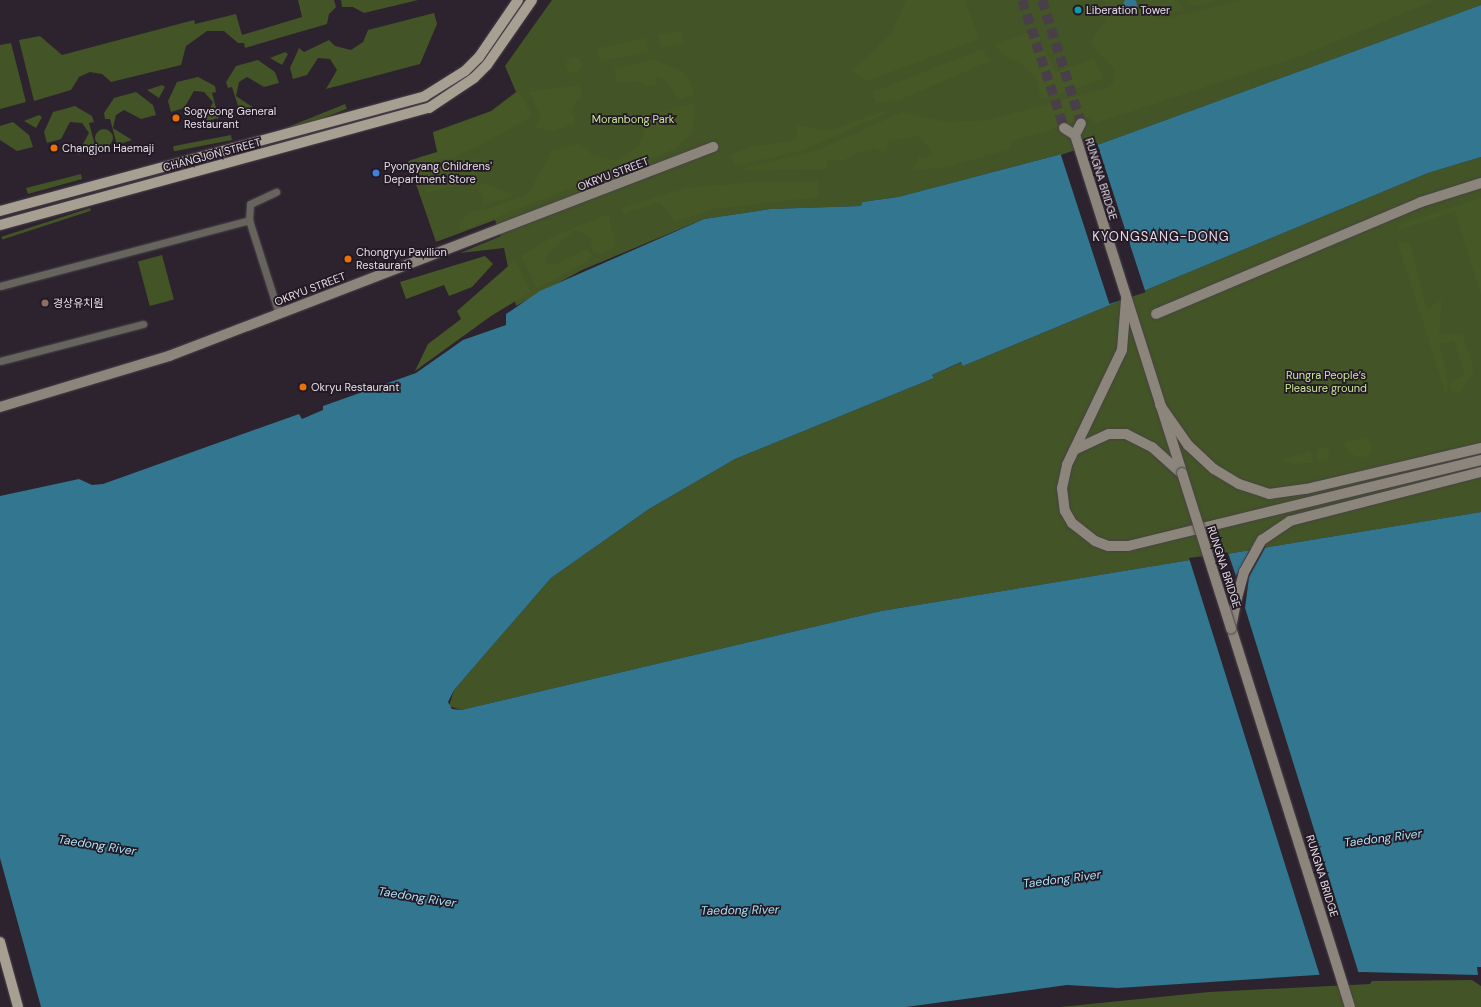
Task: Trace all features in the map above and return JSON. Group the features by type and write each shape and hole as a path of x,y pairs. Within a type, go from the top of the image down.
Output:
{"main road":[{"name":"CHANGJON STREET","path":"0,211 425,96 465,71 479,57 518,0"},
{"name":"CHANGJON STREET","path":"0,224 414,113 450,96 487,65 532,0"},
{"path":"1064,128 1075,135 1081,123"},
{"name":"RUNGNA BRIDGE","path":"1075,135 1350,1007"},
{"name":"OKRYU STREET","path":"0,407 168,356 713,147"},
{"path":"1156,314 1421,202 1481,183"},
{"path":"1126,300 1118,361 1074,450 1062,488 1065,511 1083,534 1095,541 1108,546 1128,546 1481,460"},
{"path":"1160,405 1188,444 1214,469 1239,484 1269,494 1306,489 1481,448"},
{"path":"1074,450 1109,434 1126,434 1152,447 1182,473"},
{"path":"1231,628 1244,572 1271,532 1301,517 1481,472"},
{"path":"0,942 18,1007"}],"street":[{"path":"276,192 250,204 249,220 279,314"},
{"path":"0,286 249,220"},
{"path":"0,360 143,324"}],"green space":[{"path":"298,0 334,0 336,7 329,14 327,24 245,48 244,43 238,43 224,31 207,31 186,46 181,65 111,82 102,74 90,72 79,77 71,90 34,101 19,40 40,36 62,55 194,20 195,24 236,14 242,35 302,17"},
{"path":"341,0 418,0 364,13 353,7 342,7"},
{"name":"Moranbong Park","path":"552,0 1481,0 1481,5 1100,144 898,197 862,202 861,206 770,209 704,219 582,270 516,306 504,248 460,253 501,236 495,220 436,242 408,161 437,152 433,132 491,111 516,92 505,66"},
{"path":"906,0 965,0 979,39 867,81 855,72 849,74 891,33"},
{"path":"1104,0 1124,0 1122,4 1135,7 1141,4 1156,18 1166,19 1240,0 1436,0 1303,55 1094,124 1091,117 1010,142 1011,149 946,167 912,171 919,155 925,158 932,152 918,135 909,139 889,140 885,152 871,148 871,151 859,152 843,161 828,160 827,169 745,171 745,168 821,149 902,112 946,122 986,120 1108,88 1114,81 1114,69 1090,43 1106,20"},
{"path":"1145,0 1178,0 1184,11 1160,14"},
{"path":"1186,0 1221,0 1195,6"},
{"path":"434,13 437,24 420,64 326,89 337,70 330,59 318,58 307,75 293,79 290,68 299,48 304,52 329,40 335,46 351,50 363,42 368,30"},
{"path":"1036,29 1055,72 1094,59 1104,79 1041,100 1035,76 1020,63 1002,54 995,44"},
{"path":"681,30 684,43 661,48 658,35"},
{"path":"646,38 649,52 600,62 597,48"},
{"path":"11,43 26,102 0,109 0,45"},
{"path":"982,49 990,61 900,100 876,103 872,92"},
{"path":"285,52 288,54 282,65 270,58"},
{"path":"574,57 580,59 582,65 580,71 574,73 568,71 566,65 568,59"},
{"path":"654,59 683,72 691,83 694,95 679,99 663,79 656,77 657,84 648,86 637,81 617,84 614,69"},
{"path":"258,60 275,72 279,83 264,87 247,77 239,82 236,96 254,108 240,112 232,87 228,88 226,82 236,66"},
{"path":"198,77 215,86 216,92 212,93 219,118 203,122 213,102 204,92 194,91 184,108 171,112 168,101 177,82"},
{"path":"162,85 165,87 159,98 147,90"},
{"path":"579,85 583,98 577,100 571,113 575,116 574,124 551,132 535,127 541,116 529,92"},
{"path":"136,92 153,105 156,115 141,119 124,110 116,115 113,128 132,140 117,145 110,119 105,119 104,113 114,98"},
{"path":"519,92 533,116 483,144 454,157 420,164 418,158 438,152 433,133 491,112"},
{"path":"695,103 692,133 675,149 460,231 459,223 471,211 483,211 528,194 552,150 579,143 594,156 616,160 638,147 644,132 645,116"},
{"path":"345,104 347,109 245,150 243,145"},
{"path":"75,106 92,116 94,122 89,123 96,149 77,155 89,133 82,123 70,122 61,139 47,143 44,132 53,112"},
{"path":"884,111 889,112 804,150 736,166 729,155 749,147 791,141 797,137 796,125 826,131"},
{"path":"39,115 42,117 36,128 24,121"},
{"path":"13,122 29,135 33,147 17,151 0,140 0,126"},
{"path":"104,129 110,132 113,138 110,144 104,147 98,144 95,138 98,132"},
{"path":"231,135 232,140 174,151 173,146"},
{"name":"Rungra People’s Pleasure ground","path":"1481,157 1481,512 881,611 461,710 449,706 454,690 551,578 649,509 735,459 934,378 932,375 962,362 963,366 1428,173"},
{"path":"478,158 483,173 461,181 459,164"},
{"path":"441,167 446,180 456,177 459,185 426,193 420,172"},
{"path":"81,174 82,179 28,194 26,188"},
{"path":"765,181 818,181 818,197 714,209 675,222 660,202 624,213 621,208 686,188"},
{"path":"482,183 514,195 482,206 483,196 478,190"},
{"path":"1481,198 1481,295 1455,211 1399,230 1398,225"},
{"path":"90,208 91,211 2,240 2,237"},
{"path":"603,216 609,216 616,247 599,254 592,252 590,237 575,230 549,252 545,262 553,265 586,250 591,254 588,261 537,289 521,256 552,237"},
{"path":"1406,242 1410,245 1427,309 1442,300 1439,333 1462,334 1471,358 1474,373 1460,392 1453,394 1449,383 1465,374 1454,341 1439,344 1447,376 1447,398 1398,244"},
{"path":"162,255 174,299 150,306 138,261"},
{"path":"485,256 493,264 472,287 449,296 444,285 406,299 400,282"},
{"path":"515,260 531,292 491,316 415,371 428,344 461,319 457,311"},
{"path":"1367,437 1372,447 1369,455 1360,458 1350,453 1343,443"},
{"path":"1323,447 1328,449 1330,454 1328,459 1323,461 1318,459 1316,454 1318,449"},
{"path":"1310,451 1313,463 1290,464 1283,459"},
{"path":"1472,980 1481,986 1481,1007 1060,1007 1209,992 1370,984 1372,981"}],"water":[{"path":"1130,-2 1135,0 1137,5 1135,10 1130,12 1125,10 1123,5 1125,0"},
{"name":"Taedong River","path":"1481,5 1481,157 1428,173 963,366 961,362 932,375 934,378 735,459 649,509 551,578 454,690 448,702 452,709 461,710 881,611 1481,512 1481,967 1477,967 1478,975 1362,972 1118,988 1067,985 906,1007 0,1007 0,496 79,479 92,485 103,484 299,414 302,419 323,410 323,406 416,373 463,340 506,325 506,314 540,291 704,219 770,209 861,206 862,202 898,197 1100,144"}],"pier":[{"path":"1097,143 1146,292 1109,304 1061,155"},
{"path":"1266,546 1249,577 1245,608 1359,974 1320,976 1189,558 1228,553 1236,576 1250,549"},
{"path":"0,858 41,1007 0,1007"}],"tunnel":[{"path":"1022,0 1064,128"},
{"path":"1042,0 1081,123"}],"place":[{"name":"Liberation Tower","path":"1078,10"},
{"name":"Sogyeong General Restaurant","path":"176,118"},
{"name":"Changjon Haemaji","path":"54,148"},
{"name":"Pyongyang Childrens' Department Store","path":"376,173"},
{"name":"Chongryu Pavilion Restaurant","path":"348,259"},
{"name":"경상유치원","path":"45,303"},
{"name":"Okryu Restaurant","path":"303,387"}],"district":[{"name":"KYONGSANG-DONG","path":"1161,237"}]}
